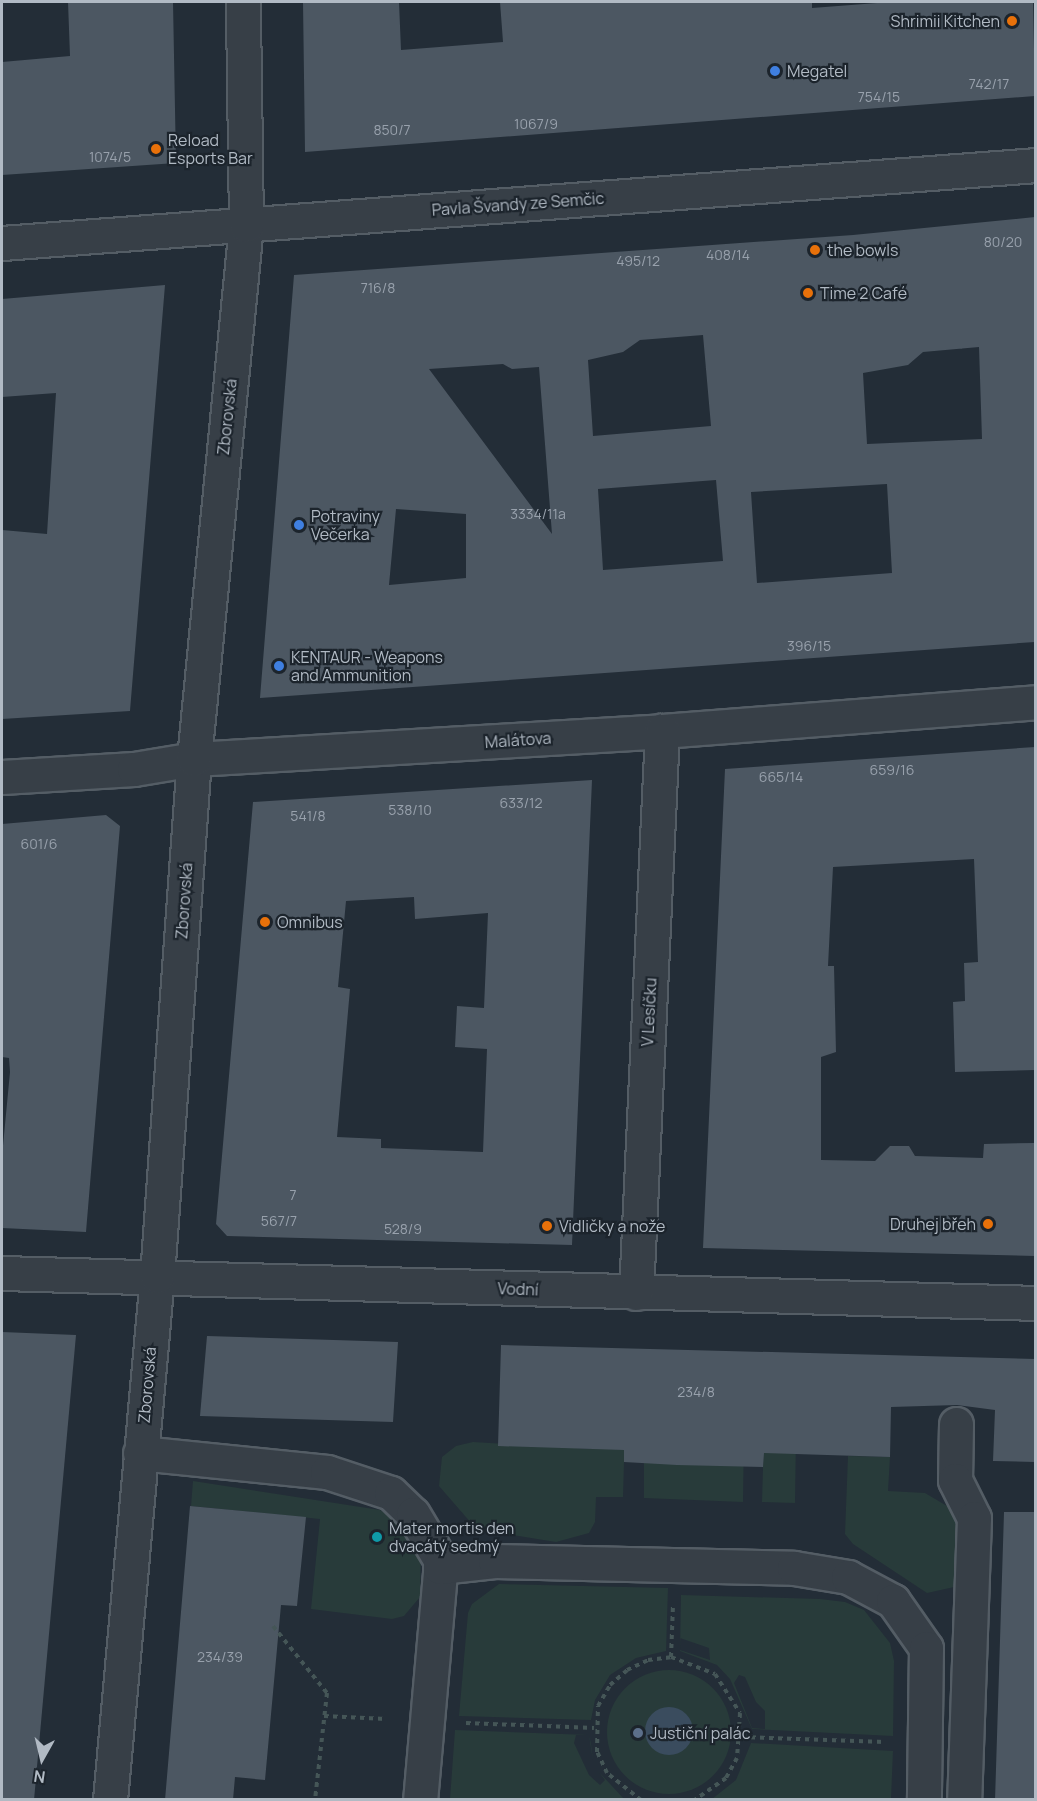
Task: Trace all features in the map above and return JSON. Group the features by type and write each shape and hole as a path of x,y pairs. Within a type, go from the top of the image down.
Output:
{"street":[{"name":"Zborovská","path":"110,1800 157,1276 194,759 246,225 243,2"},
{"name":"Pavla Švandy ze Semčic","path":"2,243 1035,165"},
{"name":"Malátova","path":"2,777 134,769 194,759 662,730 1035,702"},
{"name":"V Lesíčku","path":"636,1293 662,730"},
{"name":"Vodní","path":"2,1273 1035,1303"},
{"path":"956,1424 955,1480 974,1518 964,1800"},
{"path":"140,1453 327,1472 391,1493 413,1514 441,1567 420,1800"},
{"path":"441,1567 495,1561 794,1568 837,1575 893,1601 926,1648 924,1800"},
{"path":"926,1743 965,1745"}],"path":[{"path":"671,1657 675,1565"},
{"path":"273,1626 327,1693 315,1800"},
{"path":"641,1800 615,1781 597,1752 598,1706 610,1685 627,1670 648,1659 671,1657 715,1674 740,1713 742,1737 726,1778 694,1800"},
{"path":"742,1737 926,1743"}],"green space":[{"path":"625,1428 623,1497 596,1497 595,1522 589,1533 556,1542 501,1533 472,1524 439,1486 442,1457 456,1446 473,1442 592,1449"},
{"path":"744,1432 743,1502 644,1498 644,1462"},
{"path":"764,1432 796,1433 795,1503 762,1502"},
{"path":"848,1456 890,1457 888,1491 925,1493 947,1506 958,1525 954,1587 927,1593 853,1544 845,1534"},
{"path":"193,1481 380,1510 399,1521 421,1550 420,1597 404,1616 392,1619 311,1609 320,1519 191,1506"},
{"path":"499,1584 668,1588 666,1651 636,1658 610,1675 595,1700 591,1720 459,1716 468,1613 472,1604"},
{"path":"681,1595 820,1599 845,1602 864,1610 890,1643 894,1661 893,1736 752,1729 730,1679 717,1665 680,1651 710,1660 709,1648 680,1638","holes":["739,1675 745,1677 756,1702 765,1711 765,1729 752,1728 734,1683"]},
{"path":"669,1670 693,1675 713,1688 726,1708 731,1732 726,1756 713,1776 693,1789 669,1794 645,1789 625,1776 612,1756 607,1732 612,1708 625,1688 645,1675"},
{"path":"455,1730 589,1735 576,1735 574,1743 589,1775 600,1785 605,1780 599,1772 624,1799 450,1799"},
{"path":"751,1743 893,1751 891,1799 712,1799 736,1780"}],"water":[{"path":"664,1707 674,1707 686,1714 693,1726 693,1736 686,1748 674,1755 664,1755 649,1744 645,1736 645,1726 656,1711"}],"building":[{"path":"68,2 173,2 176,163 2,175 2,62 70,56"},
{"path":"303,2 399,2 401,50 503,42 500,2 812,2 812,8 890,2 1033,2 1035,96 305,152"},
{"path":"1035,217 1035,642 260,698 294,275 853,235","holes":["703,335 711,426 593,436 588,360 623,352 640,340","979,347 982,439 867,444 863,373 908,365 923,352","503,364 512,369 539,367 552,534 429,369","716,480 723,561 603,570 598,489","887,484 892,573 757,583 751,492","396,509 466,514 466,578 389,585"]},
{"path":"165,285 130,711 2,719 2,530 47,534 56,393 2,397 2,299"},
{"path":"1035,747 1035,1070 955,1072 953,1002 965,1001 964,963 978,962 974,859 833,867 828,966 834,966 836,1052 821,1057 821,1160 875,1161 890,1146 909,1146 915,1156 983,1158 984,1144 1035,1143 1035,1256 703,1248 725,769"},
{"path":"592,780 572,1245 227,1236 216,1224 253,802","holes":["414,897 415,919 488,913 484,1008 457,1006 455,1047 487,1049 483,1152 381,1148 381,1139 337,1137 350,989 338,987 346,901"]},
{"path":"106,815 120,826 86,1232 2,1228 2,1156 10,1072 9,1058 2,1057 2,824"},
{"path":"2,1332 76,1335 34,1800 2,1800"},
{"path":"207,1336 398,1342 393,1422 200,1416"},
{"path":"501,1345 1035,1359 1035,1462 993,1461 995,1410 957,1405 891,1407 890,1457 764,1453 763,1467 677,1465 624,1462 624,1450 498,1446"},
{"path":"190,1506 306,1517 297,1606 281,1605 265,1780 235,1777 233,1800 165,1800"},
{"path":"1004,1512 1035,1512 1035,1800 995,1800"}],"place":[{"name":"Shrimii Kitchen","path":"1012,21"},
{"name":"Megatel","path":"775,71"},
{"name":"Reload Esports Bar","path":"156,149"},
{"name":"the bowls","path":"815,250"},
{"name":"Time 2 Café","path":"808,293"},
{"name":"Potraviny Večerka","path":"299,525"},
{"name":"KENTAUR - Weapons and Ammunition","path":"279,666"},
{"name":"Omnibus","path":"265,922"},
{"name":"Druhej břeh","path":"988,1224"},
{"name":"Vidličky a nože","path":"547,1226"},
{"name":"Mater mortis den dvacátý sedmý","path":"377,1537"},
{"name":"Justiční palác","path":"638,1733"}]}
